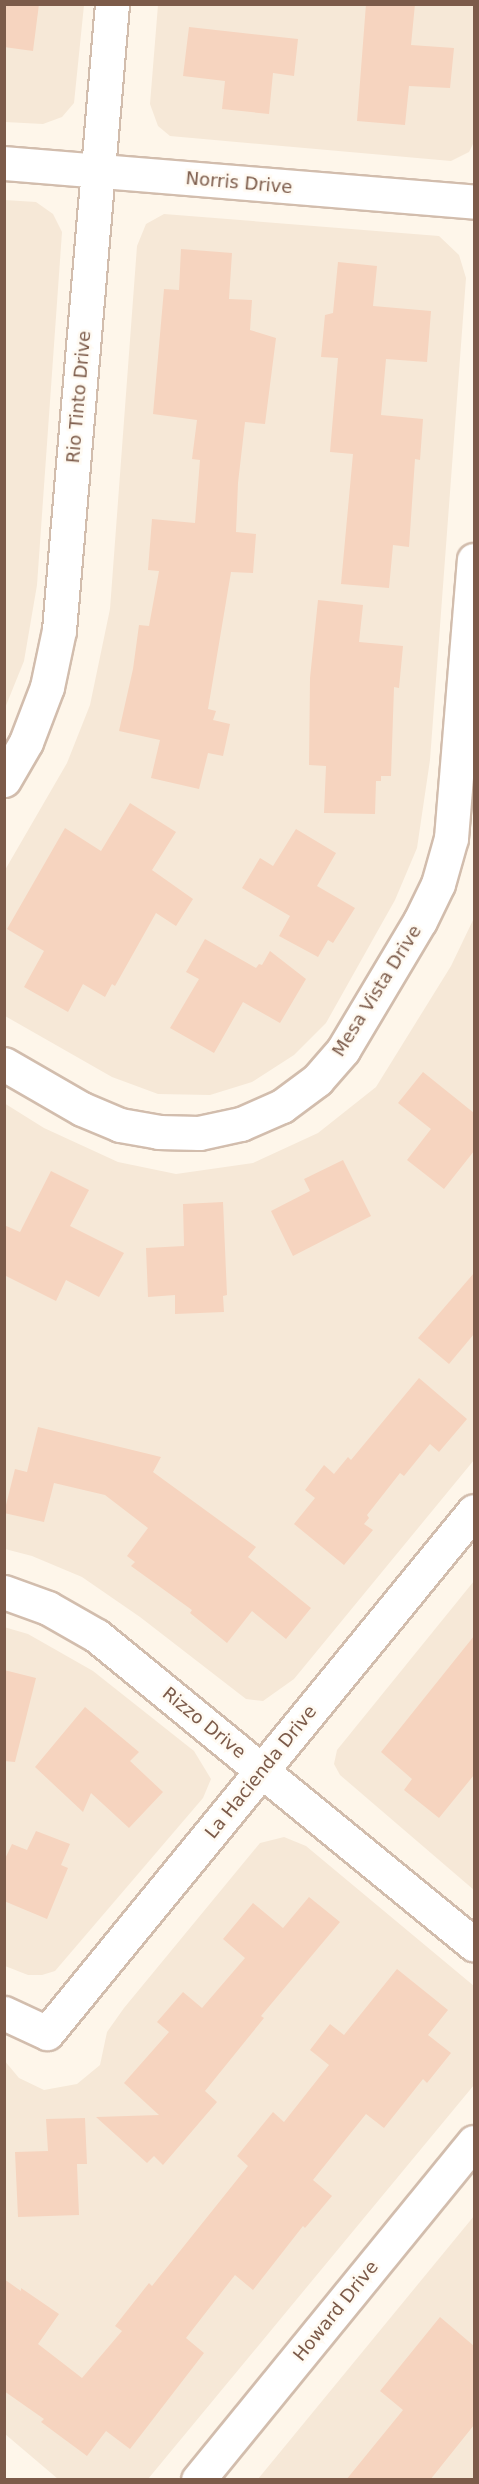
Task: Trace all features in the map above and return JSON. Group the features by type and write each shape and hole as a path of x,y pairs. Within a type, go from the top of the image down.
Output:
{"street":[{"name":"Rio Tinto Drive","path":"4,780 27,742 47,687 59,630 112,4"},
{"name":"Norris Drive","path":"4,163 474,202"},
{"name":"Mesa Vista Drive","path":"4,1064 82,1109 120,1125 158,1132 199,1132 241,1124 282,1106 317,1080 343,1050 420,921 438,884 451,838 474,560"},
{"name":"La Hacienda Drive","path":"4,2013 47,2033 474,1511"},
{"name":"Rizzo Drive","path":"4,1592 48,1608 97,1636 474,1945"},
{"name":"Howard Drive","path":"198,2480 474,2142"}],"shaded area":[{"path":"4,5 84,5 74,103 62,117 43,124 5,122"},
{"path":"158,5 474,5 474,142 469,152 451,161 170,136 158,126 150,104"},
{"path":"5,200 36,202 53,214 62,232 37,585 24,661 5,708"},
{"path":"164,214 439,236 459,255 466,278 430,760 417,848 395,900 326,1023 294,1055 252,1082 210,1095 158,1094 112,1077 5,1016 5,870 67,763 90,705 110,609 137,246 146,224"},
{"path":"474,918 474,1460 294,1679 263,1701 246,1699 140,1617 82,1577 32,1556 5,1549 4,1103 44,1128 118,1162 176,1174 253,1163 318,1133 376,1087 451,966"},
{"path":"474,1581 474,1890 340,1775 334,1764 337,1750"},
{"path":"4,1627 28,1634 93,1671 194,1751 211,1779 203,1798 55,1971 42,1975 28,1975 5,1966"},
{"path":"284,1837 306,1846 474,1986 474,2085 148,2479 58,2479 5,2434 4,2060 19,2078 44,2090 77,2084 100,2065 107,2032 124,2008 260,1843"},
{"path":"474,2216 474,2479 258,2479"}],"building":[{"path":"4,4 39,4 33,51 4,47"},
{"path":"366,4 415,4 411,45 454,48 450,88 409,86 405,125 357,121"},
{"path":"189,27 298,39 294,76 273,73 269,114 222,109 225,81 183,76"},
{"path":"181,249 232,253 229,299 252,300 250,330 276,338 265,424 245,422 238,483 236,532 256,534 253,573 231,572 208,709 216,711 213,720 230,724 223,756 208,753 199,789 151,778 160,740 119,731 133,669 139,625 149,626 159,571 148,570 152,519 195,523 200,460 192,459 197,420 153,414 164,289 179,290"},
{"path":"338,262 377,266 373,306 431,311 427,362 386,359 381,415 423,419 420,460 415,459 409,547 393,545 389,588 341,584 353,454 330,452 338,358 321,357 325,315 333,313"},
{"path":"318,600 363,605 359,642 403,646 399,688 394,687 391,776 381,776 381,781 376,781 375,814 324,813 326,766 309,765 310,678"},
{"path":"130,803 176,832 152,870 193,899 176,926 156,913 115,986 112,984 105,997 83,984 68,1012 24,987 44,951 7,929 65,828 101,851"},
{"path":"296,829 336,853 317,886 355,908 333,943 328,940 318,957 279,936 290,916 242,888 260,858 273,866"},
{"path":"205,939 256,968 259,964 262,965 270,951 306,979 280,1023 243,1002 214,1053 170,1028 199,979 186,972"},
{"path":"423,1072 474,1113 474,1151 444,1189 407,1160 431,1129 398,1103"},
{"path":"343,1160 371,1216 293,1256 271,1211 310,1191 304,1179"},
{"path":"51,1171 89,1190 70,1226 124,1253 99,1297 66,1280 56,1301 4,1275 4,1225 20,1232"},
{"path":"223,1202 227,1295 223,1296 224,1312 175,1314 175,1295 148,1297 146,1248 184,1246 183,1204"},
{"path":"474,1273 474,1334 449,1364 418,1338"},
{"path":"419,1378 467,1419 439,1452 430,1444 404,1476 400,1473 367,1515 369,1518 364,1524 373,1530 344,1565 294,1524 315,1498 305,1490 324,1465 334,1474 348,1457 351,1460"},
{"path":"38,1427 161,1457 153,1472 256,1547 248,1557 311,1608 286,1639 252,1611 227,1643 190,1613 192,1610 131,1566 135,1562 127,1556 148,1528 105,1495 54,1483 44,1522 4,1513 15,1469 27,1472"},
{"path":"474,1636 474,1775 439,1818 404,1790 412,1779 381,1752"},
{"path":"4,1670 36,1678 15,1762 4,1761"},
{"path":"85,1707 139,1752 130,1761 163,1792 129,1828 91,1793 83,1812 35,1767"},
{"path":"36,1831 70,1844 61,1865 68,1868 47,1919 4,1901 4,1861 12,1844 27,1850"},
{"path":"309,1897 340,1922 261,2016 264,2018 205,2091 217,2102 163,2165 154,2156 147,2163 96,2117 159,2115 124,2083 169,2032 157,2022 183,1992 202,2008 245,1958 223,1939 253,1903 283,1928"},
{"path":"397,1969 448,2010 428,2035 451,2053 427,2083 423,2079 384,2128 366,2114 313,2180 332,2196 305,2228 303,2226 253,2290 235,2275 186,2338 204,2353 130,2449 106,2431 87,2456 41,2422 44,2419 4,2391 4,2279 59,2314 38,2344 82,2378 122,2331 115,2326 149,2283 152,2286 248,2166 237,2156 273,2112 284,2122 329,2065 310,2050 330,2024 344,2035"},
{"path":"85,2118 87,2164 77,2164 79,2215 18,2217 15,2152 48,2151 46,2119"},
{"path":"440,2317 474,2346 474,2425 430,2480 346,2480 403,2410 380,2391"}]}
